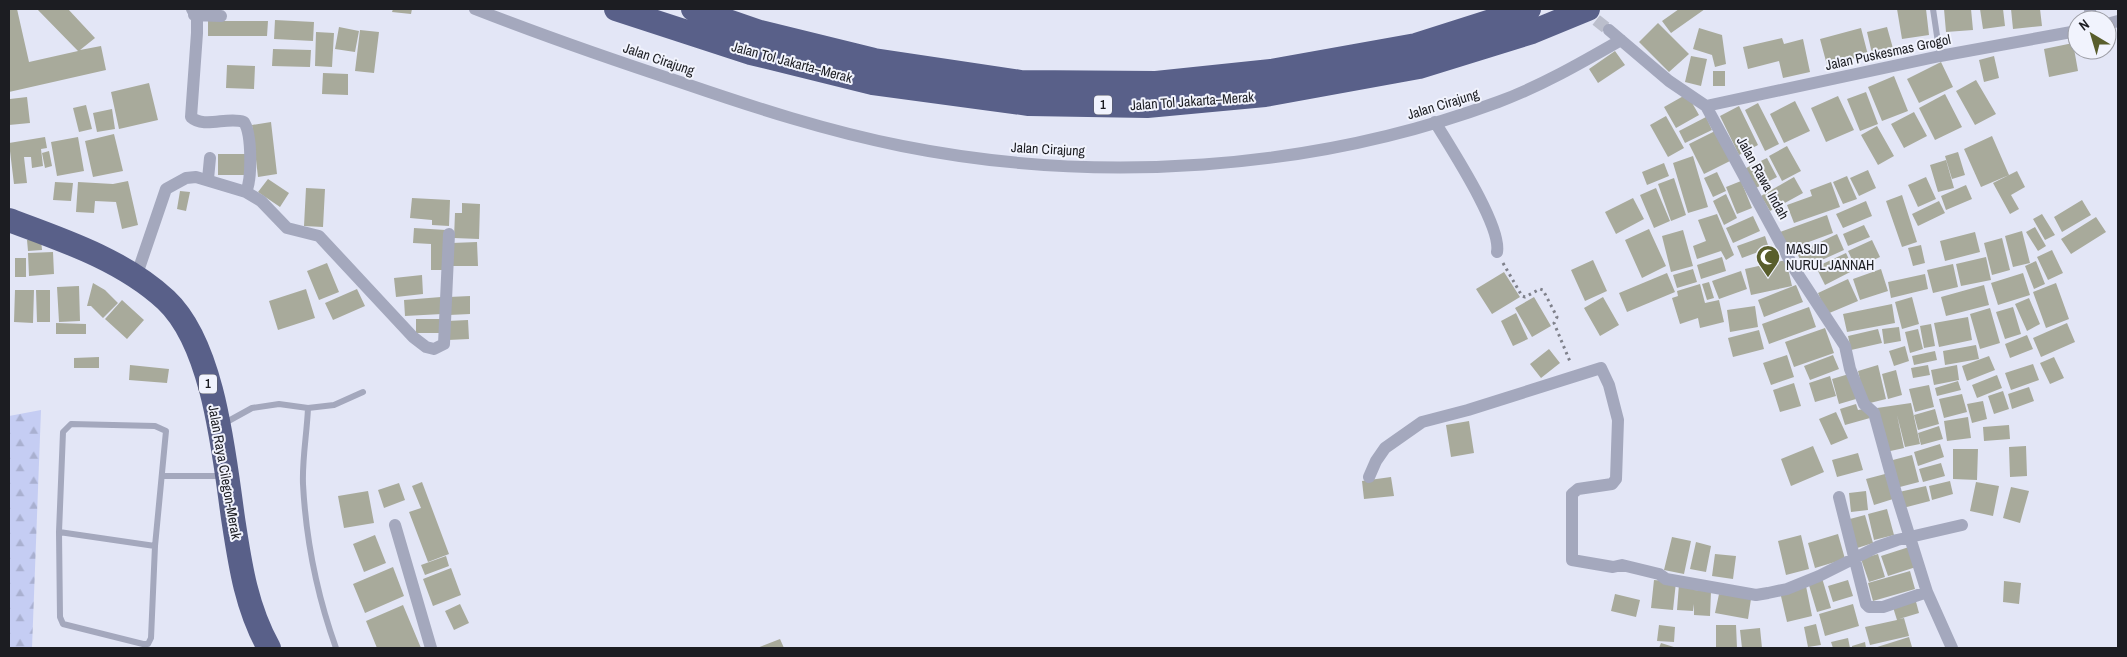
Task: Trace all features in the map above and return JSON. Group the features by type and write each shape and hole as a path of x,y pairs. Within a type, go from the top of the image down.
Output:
{"highway":[{"name":"Jalan Tol Jakarta–Merak","path":"616,9 752,53 873,83 1029,104 1147,106 1265,95 1419,67 1532,32 1588,9"},
{"name":"Jalan Tol Jakarta–Merak","path":"692,9 760,32 882,62 1021,82 1156,83 1271,71 1416,45 1528,9"},
{"name":"Jalan Raya Cilegon-Merak","path":"9,220 80,246 136,277 168,302 187,329 197,348 220,426 246,595 269,648"}],"street":[{"name":"Jalan Cirajung","path":"475,9 650,72 808,124 901,146 998,161 1122,168 1232,162 1326,150 1388,137 1498,102 1544,82 1620,40"},
{"path":"193,12 221,16"},
{"path":"193,12 197,18 197,33 191,117 198,121 235,120 244,122 248,134 251,178 246,192"},
{"path":"1609,30 1670,81 1706,106"},
{"name":"Jalan Puskesmas Grogol","path":"1706,106 1940,56 2067,32"},
{"name":"Jalan Rawa Indah","path":"1706,106 1795,270 1845,346 1850,368 1864,404 1874,413 1896,493 1928,592 1952,648"},
{"path":"1435,122 1492,224 1498,243 1497,252"},
{"path":"208,180 210,158"},
{"path":"136,277 166,188 186,178 208,180 246,192 261,201 287,228 319,236 414,337 426,347 434,350 444,344 449,234"},
{"path":"1369,477 1376,461 1385,448 1422,422 1468,410 1602,368 1615,405 1618,429 1616,479 1614,483 1578,489 1572,494 1572,560 1613,567 1622,564 1659,574 1666,579 1756,595 1787,589 1877,547 1910,536 1962,525"},
{"path":"1839,498 1869,607 1883,607 1928,592"},
{"path":"395,525 431,648"}],"lane":[{"path":"1933,9 1940,56"},
{"path":"220,426 252,408 279,404 308,408 334,405 363,392"},
{"path":"308,408 303,482 307,534 321,608 336,648"},
{"path":"72,424 155,426 166,430 155,546 151,638 148,644 63,624 60,617 59,532 63,432 72,424"},
{"path":"163,476 227,476"},
{"path":"59,532 155,546"}],"path":[{"path":"1497,252 1522,296 1525,297 1540,289 1543,290 1557,317 1554,323 1575,376"}],"green space":[{"path":"41,410 32,648 9,648 9,416"}],"building":[{"path":"9,9 17,9 29,62 78,51 37,9 68,9 95,38 80,50 101,46 106,70 9,92"},
{"path":"393,9 412,9 411,14 392,12"},
{"path":"1679,9 1705,9 1671,33 1662,21"},
{"path":"1897,9 1926,9 1929,35 1902,39"},
{"path":"1944,9 1971,9 1973,30 1946,32"},
{"path":"1980,9 2003,9 2005,26 1983,29"},
{"path":"2011,9 2040,9 2042,26 2013,29"},
{"path":"275,20 314,22 313,41 274,39"},
{"path":"208,21 268,21 267,36 208,36"},
{"path":"1658,23 1689,54 1669,72 1639,42"},
{"path":"339,27 359,31 355,52 335,49"},
{"path":"1887,27 1894,52 1873,58 1867,32"},
{"path":"1699,28 1722,35 1726,64 1715,67 1712,55 1693,49"},
{"path":"1861,28 1868,55 1827,65 1820,39"},
{"path":"360,30 379,32 374,73 355,71"},
{"path":"316,32 334,33 332,67 315,66"},
{"path":"1782,38 1784,44 1803,39 1810,72 1783,78 1779,61 1748,69 1743,47"},
{"path":"2067,44 2067,60 2076,60 2078,71 2049,77 2044,49"},
{"path":"273,49 311,50 310,67 272,66"},
{"path":"1615,51 1625,65 1598,83 1589,69"},
{"path":"1691,56 1707,59 1701,86 1685,82"},
{"path":"1994,56 1999,78 1984,82 1979,60"},
{"path":"1941,62 1953,87 1919,103 1907,79"},
{"path":"227,65 255,66 254,89 226,88"},
{"path":"1713,71 1725,71 1725,86 1713,86"},
{"path":"323,73 348,74 348,95 322,94"},
{"path":"1894,76 1908,111 1882,121 1868,87"},
{"path":"1976,80 1996,114 1975,125 1956,91"},
{"path":"149,83 158,120 119,129 111,92"},
{"path":"1866,92 1878,124 1860,131 1847,99"},
{"path":"1687,94 1699,115 1676,128 1664,107"},
{"path":"1945,94 1962,127 1935,140 1919,108"},
{"path":"1838,96 1854,130 1826,142 1811,108"},
{"path":"27,97 30,123 9,125 10,99"},
{"path":"1795,101 1810,131 1784,143 1770,114"},
{"path":"1758,103 1779,144 1765,151 1745,110"},
{"path":"86,105 92,129 79,132 73,108"},
{"path":"1739,106 1758,145 1739,155 1720,116"},
{"path":"112,109 115,129 97,132 93,113"},
{"path":"1914,112 1927,136 1904,148 1891,124"},
{"path":"1666,116 1684,148 1668,157 1650,125"},
{"path":"1706,117 1712,130 1685,143 1679,131"},
{"path":"271,122 277,174 258,177 252,125"},
{"path":"1877,126 1894,156 1878,165 1861,135"},
{"path":"1715,131 1730,161 1704,174 1689,144"},
{"path":"114,134 123,171 93,177 85,141"},
{"path":"1992,136 2009,175 1981,187 1964,149"},
{"path":"45,137 47,148 41,149 43,166 32,168 31,157 24,157 27,183 14,184 9,143"},
{"path":"78,137 84,171 57,176 51,142"},
{"path":"1787,146 1801,171 1782,181 1769,156"},
{"path":"49,151 52,166 45,168 42,153"},
{"path":"1958,152 1965,175 1952,179 1945,156"},
{"path":"218,154 245,154 245,175 218,175"},
{"path":"1693,156 1708,207 1688,213 1673,163"},
{"path":"1767,158 1777,177 1754,189 1744,169"},
{"path":"1946,160 1954,188 1938,192 1930,165"},
{"path":"1664,163 1669,176 1647,185 1642,172"},
{"path":"1868,170 1876,188 1859,196 1850,178"},
{"path":"2017,171 2025,187 2011,195 2019,209 2010,214 1993,183"},
{"path":"1717,172 1726,191 1713,197 1704,178"},
{"path":"1847,176 1857,199 1843,204 1833,182"},
{"path":"1794,177 1803,193 1770,211 1761,196"},
{"path":"1926,177 1936,199 1918,207 1908,185"},
{"path":"1674,178 1686,215 1671,221 1658,184"},
{"path":"268,179 289,193 280,207 258,192"},
{"path":"128,181 138,225 122,229 116,202 95,201 94,213 76,212 78,182 113,184"},
{"path":"1741,181 1752,208 1737,214 1726,187"},
{"path":"55,182 73,183 71,201 53,200"},
{"path":"1831,182 1840,207 1794,223 1787,205 1812,196 1810,190"},
{"path":"1966,185 1972,199 1946,210 1941,196"},
{"path":"306,188 325,189 323,227 304,226"},
{"path":"1656,188 1670,221 1654,228 1640,195"},
{"path":"180,191 190,192 186,211 177,209"},
{"path":"1726,194 1737,218 1724,225 1713,201"},
{"path":"1902,195 1917,242 1902,247 1886,201"},
{"path":"412,198 450,200 449,226 432,225 432,220 410,218"},
{"path":"1633,198 1644,219 1616,234 1605,212"},
{"path":"2082,200 2091,215 2062,232 2054,217"},
{"path":"1866,201 1872,216 1843,228 1836,214"},
{"path":"1939,201 1945,213 1918,226 1912,214"},
{"path":"462,203 480,204 479,239 454,238 455,213 462,213"},
{"path":"1717,214 1734,255 1726,260 1721,251 1697,259 1693,246 1706,241 1698,220"},
{"path":"2042,214 2055,235 2045,240 2033,219"},
{"path":"1827,215 1833,233 1787,250 1780,232"},
{"path":"1753,216 1760,231 1733,243 1726,228"},
{"path":"2096,217 2106,232 2071,254 2061,239"},
{"path":"1864,225 1870,237 1848,246 1843,234"},
{"path":"2035,227 2046,246 2038,251 2026,232"},
{"path":"414,228 446,230 445,270 431,270 431,244 413,243"},
{"path":"1649,229 1666,266 1642,278 1625,240"},
{"path":"1683,230 1693,266 1671,272 1662,236"},
{"path":"2022,231 2030,263 2013,267 2005,236"},
{"path":"1975,232 1980,252 1945,261 1940,241"},
{"path":"1837,234 1844,250 1804,268 1797,253"},
{"path":"1765,236 1769,248 1742,258 1737,246"},
{"path":"2002,238 2010,270 1992,275 1984,243"},
{"path":"41,239 42,250 28,251 27,240"},
{"path":"1872,240 1880,257 1856,268 1848,251"},
{"path":"477,242 478,266 453,266 452,243"},
{"path":"1921,245 1925,263 1913,266 1908,248"},
{"path":"2052,250 2063,273 2048,280 2037,257"},
{"path":"53,252 54,274 29,276 28,253"},
{"path":"1846,253 1854,270 1825,285 1816,267"},
{"path":"1722,257 1726,271 1701,279 1697,265"},
{"path":"1986,257 1991,280 1961,286 1956,264"},
{"path":"15,258 26,258 26,277 15,277"},
{"path":"1593,260 1607,291 1585,301 1571,270"},
{"name":"MASJID NURUL JANNAH","path":"1786,260 1792,286 1751,295 1745,269"},
{"path":"2036,261 2045,284 2034,289 2025,266"},
{"path":"327,263 339,292 319,300 307,271"},
{"path":"1953,264 1958,287 1933,293 1927,270"},
{"path":"1693,269 1697,282 1677,288 1673,275"},
{"path":"1881,269 1888,291 1860,300 1853,279"},
{"path":"1741,271 1747,289 1719,299 1712,281"},
{"path":"1504,272 1520,297 1492,314 1476,289"},
{"path":"1667,273 1675,292 1627,312 1619,293"},
{"path":"2023,273 2030,295 1998,305 1991,283"},
{"path":"1925,274 1928,289 1891,298 1888,282"},
{"path":"422,275 423,294 396,297 394,278"},
{"path":"1848,279 1858,301 1827,314 1818,293"},
{"path":"1709,282 1714,298 1707,300 1702,284"},
{"path":"93,283 105,290 118,303 103,318 91,306 87,306"},
{"path":"2056,283 2069,319 2046,328 2033,292"},
{"path":"1700,284 1705,303 1719,300 1724,322 1700,328 1698,318 1680,324 1672,298 1678,296 1677,291"},
{"path":"1796,285 1803,302 1764,317 1758,300"},
{"path":"1984,285 1989,305 1946,316 1941,297"},
{"path":"79,286 80,321 59,322 57,287"},
{"path":"306,289 315,318 278,330 269,301"},
{"path":"357,289 365,306 333,320 325,303"},
{"path":"15,290 34,290 33,323 14,322"},
{"path":"36,290 50,290 50,322 37,322"},
{"path":"470,296 470,314 449,315 449,297"},
{"path":"441,297 442,314 405,316 404,300"},
{"path":"1534,297 1551,326 1532,337 1515,308"},
{"path":"1603,297 1619,325 1600,336 1584,308"},
{"path":"1912,297 1919,324 1902,329 1895,302"},
{"path":"2029,298 2040,324 2027,331 2015,304"},
{"path":"122,300 144,320 127,339 105,319"},
{"path":"1892,304 1895,323 1847,332 1843,314"},
{"path":"1755,306 1758,327 1730,332 1727,310"},
{"path":"1809,307 1816,327 1769,344 1762,324"},
{"path":"2013,307 2021,334 2005,339 1996,312"},
{"path":"1990,308 2000,343 1980,349 1970,314"},
{"path":"1516,313 1528,339 1513,346 1501,321"},
{"path":"1968,317 1972,340 1939,347 1934,323"},
{"path":"416,319 440,319 440,333 416,333"},
{"path":"468,320 469,339 448,340 447,321"},
{"path":"56,323 86,324 86,334 56,334"},
{"path":"2067,323 2075,342 2041,357 2033,338"},
{"path":"1931,324 1935,346 1924,348 1920,326"},
{"path":"1899,327 1901,341 1884,344 1882,329"},
{"path":"1825,328 1834,353 1794,367 1785,342"},
{"path":"1878,329 1882,343 1851,350 1848,336"},
{"path":"1918,329 1923,349 1910,353 1905,332"},
{"path":"1759,330 1764,349 1733,357 1728,338"},
{"path":"2027,335 2033,349 2010,358 2005,344"},
{"path":"1976,345 1979,359 1945,365 1943,351"},
{"path":"1905,346 1909,361 1894,366 1889,351"},
{"path":"1549,349 1560,363 1541,378 1530,364"},
{"path":"1935,351 1937,360 1914,365 1912,356"},
{"path":"1787,355 1794,377 1771,385 1763,363"},
{"path":"1833,355 1839,369 1810,380 1804,366"},
{"path":"1989,356 1995,370 1967,381 1962,366"},
{"path":"99,357 99,368 74,368 74,358"},
{"path":"2054,357 2064,378 2050,384 2040,363"},
{"path":"2033,364 2039,380 2011,390 2005,373"},
{"path":"130,365 169,369 167,383 129,380"},
{"path":"1878,365 1886,399 1866,404 1858,371"},
{"path":"1928,365 1930,375 1913,378 1911,368"},
{"path":"1957,365 1959,380 1934,385 1931,370"},
{"path":"1896,370 1902,395 1888,399 1882,374"},
{"path":"1849,374 1856,399 1839,404 1832,379"},
{"path":"1997,375 2002,388 1977,398 1972,385"},
{"path":"1830,376 1836,396 1815,402 1809,383"},
{"path":"1958,381 1961,390 1937,396 1935,388"},
{"path":"1794,383 1801,406 1780,412 1773,390"},
{"path":"1929,385 1934,407 1915,412 1909,389"},
{"path":"2029,387 2034,401 2012,409 2008,394"},
{"path":"2003,391 2009,409 1994,414 1988,396"},
{"path":"1962,394 1967,412 1944,418 1939,399"},
{"path":"1983,401 1987,419 1972,423 1967,404"},
{"path":"1911,403 1920,444 1905,447 1897,415 1904,448 1886,452 1877,408"},
{"path":"1856,404 1858,410 1868,408 1870,418 1845,425 1840,409"},
{"path":"1935,409 1939,424 1918,430 1914,415"},
{"path":"1836,412 1848,438 1831,445 1819,419"},
{"path":"1968,417 1971,438 1947,441 1944,421"},
{"path":"1469,421 1474,453 1451,457 1446,425"},
{"path":"2009,425 2010,439 1984,441 1983,427"},
{"path":"1939,426 1943,439 1921,445 1918,433"},
{"path":"1940,444 1944,457 1918,466 1914,452"},
{"path":"1813,446 1824,472 1791,486 1781,459"},
{"path":"2026,446 2027,476 2010,477 2009,447"},
{"path":"1953,449 1978,449 1977,480 1953,479"},
{"path":"1858,453 1863,470 1837,477 1832,460"},
{"path":"1912,455 1919,482 1896,488 1889,461"},
{"path":"1941,463 1945,476 1923,482 1919,469"},
{"path":"1885,474 1893,499 1874,505 1866,479"},
{"path":"1391,477 1394,496 1364,499 1362,481"},
{"path":"1950,481 1953,494 1932,500 1929,486"},
{"path":"422,482 449,554 428,562 409,512 421,508 412,486"},
{"path":"1976,482 1999,486 1993,516 1970,511"},
{"path":"399,483 405,500 384,508 378,490"},
{"path":"1926,486 1930,501 1903,508 1899,492"},
{"path":"2011,487 2029,491 2020,523 2003,518"},
{"path":"368,491 374,523 344,528 338,496"},
{"path":"1866,491 1868,510 1851,512 1849,493"},
{"path":"1887,509 1894,535 1874,540 1868,514"},
{"path":"1865,515 1873,543 1854,549 1846,520"},
{"path":"1838,534 1845,559 1815,568 1808,543"},
{"path":"375,535 386,563 364,572 353,544"},
{"path":"1801,535 1809,569 1786,575 1778,541"},
{"path":"1672,537 1691,541 1684,574 1664,570"},
{"path":"1696,542 1711,546 1706,572 1690,569"},
{"path":"1909,547 1916,567 1888,576 1881,556"},
{"path":"1715,554 1736,556 1733,579 1712,576"},
{"path":"1878,554 1885,577 1869,582 1861,559"},
{"path":"446,556 449,566 425,575 421,565"},
{"path":"393,567 404,596 365,613 353,584"},
{"path":"451,568 461,595 433,606 423,579"},
{"path":"1910,571 1915,589 1873,601 1868,583"},
{"path":"1822,578 1831,608 1817,612 1808,582"},
{"path":"1654,580 1676,582 1673,610 1651,608"},
{"path":"1848,580 1853,596 1833,602 1828,586"},
{"path":"2004,581 2021,583 2019,604 2003,602"},
{"path":"1679,584 1695,585 1694,590 1711,591 1710,616 1694,615 1694,604 1693,611 1677,610"},
{"path":"1806,586 1812,616 1787,622 1780,592"},
{"path":"1615,594 1640,600 1636,617 1611,611"},
{"path":"1719,594 1751,599 1748,619 1715,613"},
{"path":"1915,598 1919,613 1899,619 1904,618 1909,636 1870,645 1865,627 1897,620 1892,604"},
{"path":"460,604 469,623 454,630 445,611"},
{"path":"1853,604 1859,626 1825,636 1819,614"},
{"path":"403,605 421,648 377,648 366,621"},
{"path":"1816,624 1821,645 1808,647 1804,627"},
{"path":"1659,625 1675,627 1674,642 1657,641"},
{"path":"1716,625 1736,625 1737,648 1716,648"},
{"path":"1760,628 1762,648 1742,648 1740,630"},
{"path":"1909,637 1912,647 1874,648"},
{"path":"1848,638 1850,648 1833,648 1831,642"},
{"path":"780,639 784,648 757,648"},
{"path":"1865,642 1866,648 1852,648 1852,646"},
{"path":"1661,643 1677,648 1659,648"}],"tunnel":[{"path":"1582,9 1609,30"}],"place":[{"name":"MASJID NURUL JANNAH","path":"1768,278"}]}
